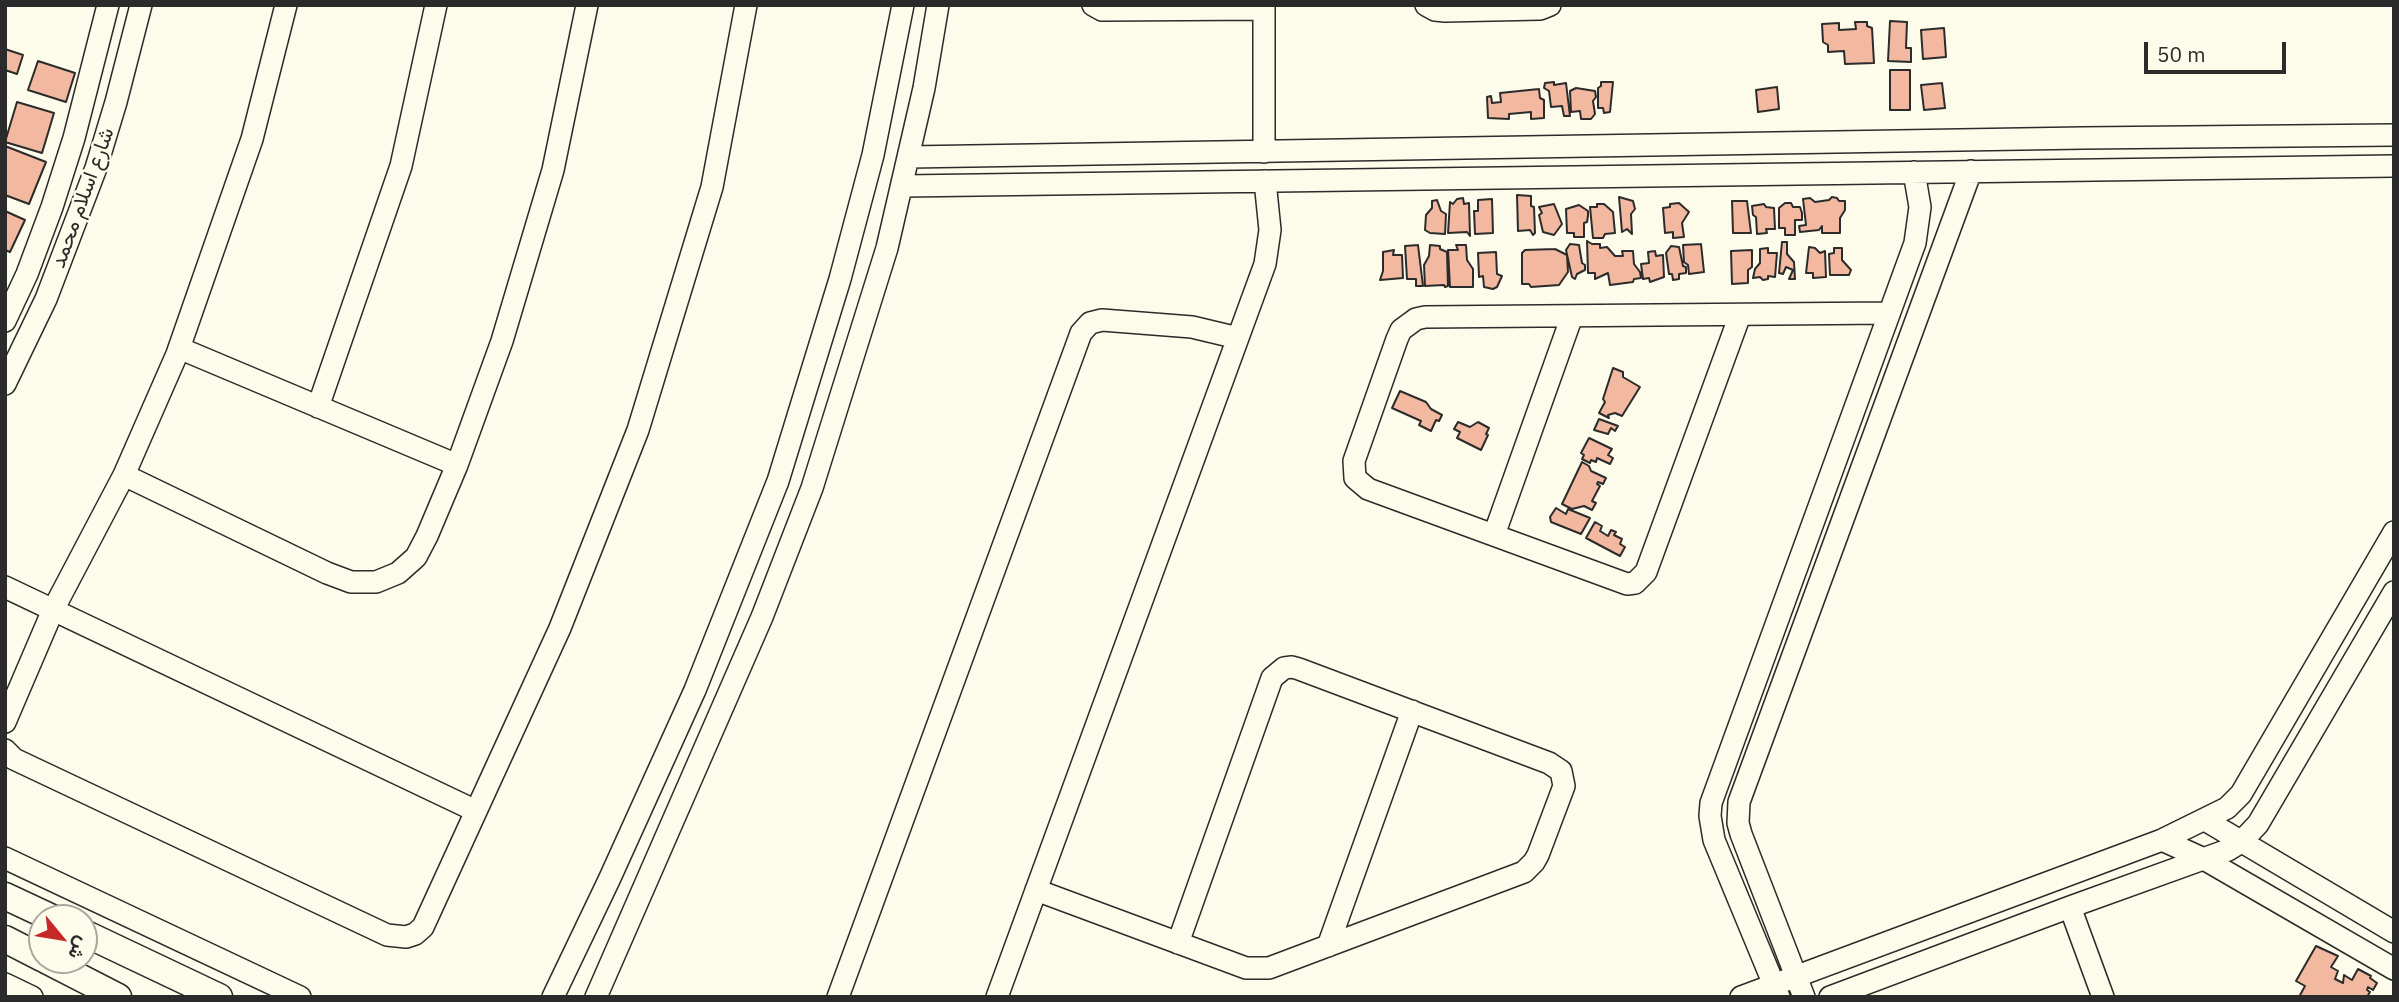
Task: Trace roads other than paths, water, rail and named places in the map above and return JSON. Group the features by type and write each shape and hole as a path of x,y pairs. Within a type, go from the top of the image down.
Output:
{"main road":[{"path":"5,896 28,907"},
{"path":"5,939 28,951"},
{"path":"98,940 219,997"},
{"path":"73,974 118,997"}],"street":[{"name":"شارع اسلام محمد","path":"5,321 27,274 63,172 108,5"},
{"name":"شارع اسلام محمد","path":"5,384 46,299 91,181 116,102 141,5"},
{"path":"5,722 53,610 124,475 178,348 253,139 286,5"},
{"path":"318,407 401,166 436,5"},
{"path":"124,475 351,582 376,582 398,573 416,557 457,466 502,341 553,170 587,5"},
{"path":"5,750 14,758 396,938 415,934 423,927 560,628 646,407 715,174 746,5"},
{"path":"553,997 615,867 705,665 778,481 838,284 873,155 903,5"},
{"path":"596,997 762,617 825,451 874,294 903,186 938,5"},
{"path":"1093,5 1102,9 1264,7 1264,152"},
{"path":"1426,5 1445,11 1540,9 1549,5"},
{"path":"909,156 2394,135"},
{"path":"2083,138 2085,169"},
{"path":"1791,142 1792,173"},
{"path":"1401,149 1403,179"},
{"path":"903,186 2394,166"},
{"path":"1804,997 1741,834 1738,813 1742,792 1970,171"},
{"path":"1777,991 1714,840 1710,816 1714,791 1915,243 1920,207 1914,172"},
{"path":"997,997 1268,253 1270,230 1265,181"},
{"path":"838,284 874,294"},
{"path":"1740,315 1642,579 1627,584 1368,489 1355,478 1354,461 1384,374 1401,330 1416,318 1889,313"},
{"path":"1494,535 1572,316"},
{"path":"838,997 1081,332 1090,323 1102,320 1192,327 1238,338"},
{"path":"178,348 457,466"},
{"path":"1741,997 1777,991 1796,976 2162,840 2227,808 2241,794 2394,532"},
{"path":"5,587 476,811"},
{"path":"1830,997 2070,906 2228,850 2241,842 2258,824 2394,592"},
{"path":"1036,890 1178,943 1245,968 1269,968 1524,872 1538,855 1564,786 1562,771 1556,766 1292,667 1277,672 1272,678 1178,943"},
{"path":"1751,691 1776,699"},
{"path":"1328,946 1412,711"},
{"path":"2205,820 2394,932"},
{"path":"2162,840 2204,859 2394,969"},
{"path":"5,858 300,997"},
{"path":"2070,906 2103,997"},
{"path":"5,984 32,997"}]}
